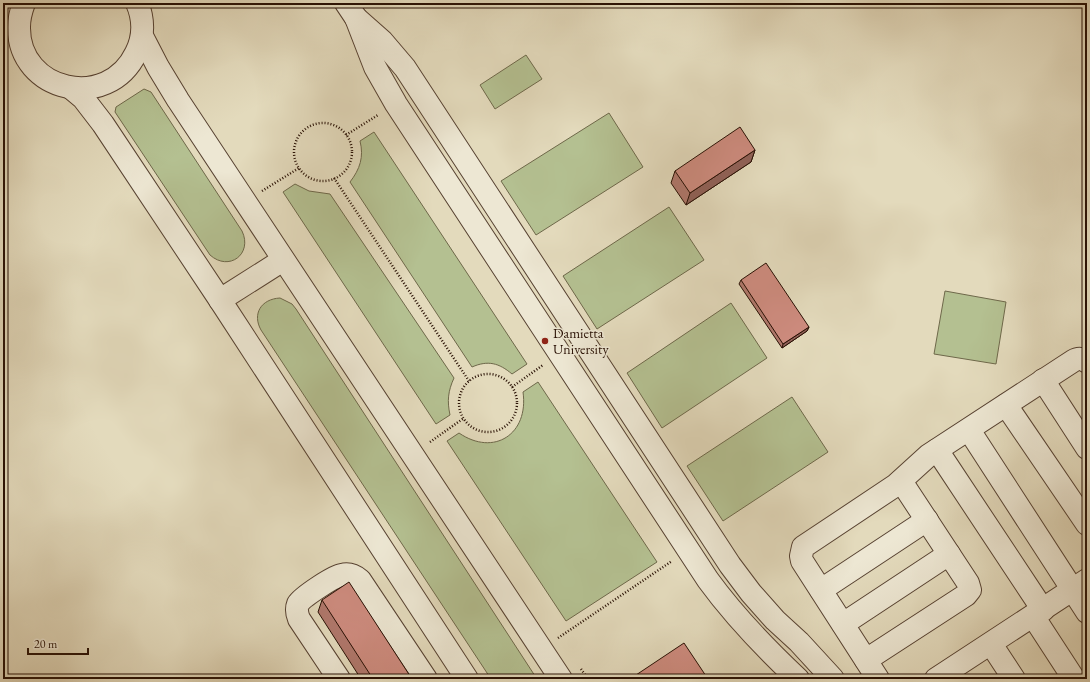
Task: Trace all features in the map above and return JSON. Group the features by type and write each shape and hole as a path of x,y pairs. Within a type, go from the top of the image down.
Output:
{"lane":[{"path":"24,3 20,14 20,39 30,62 47,79 58,85 82,89 95,88 117,78 134,59 142,36 142,23 140,10 137,3"},
{"path":"351,10 376,67 396,104 689,550 724,602 741,623 798,679"},
{"path":"351,10 382,41 405,68 730,565 751,593 775,620 799,642 833,679"},
{"path":"142,36 167,82 245,202 561,679"},
{"path":"70,88 83,98 104,124 467,679"},
{"path":"220,300 283,260"},
{"path":"878,679 802,561 801,556 803,547 901,481 937,450 1043,380 1077,359 1082,359 1087,362"},
{"path":"1043,380 1087,448"},
{"path":"1006,405 1087,524"},
{"path":"969,430 1080,585 1087,612"},
{"path":"937,450 1038,613 1074,679"},
{"path":"866,660 969,593 970,590 968,583 901,481"},
{"path":"821,590 927,520"},
{"path":"843,624 949,554"},
{"path":"339,679 299,619 297,607 302,598 342,574 349,574 360,580 426,679"},
{"path":"944,677 990,644 1080,585"},
{"path":"990,644 1014,679"}],"path":[{"path":"346,135 396,104"},
{"path":"317,123 330,124 341,129 346,135 351,147 350,159 347,167 334,178 319,180 311,178 304,174 299,168 295,160 294,152 298,136 303,130 317,123"},
{"path":"245,202 299,168"},
{"path":"334,178 469,381"},
{"path":"512,387 560,353"},
{"path":"483,374 492,374 500,376 512,387 516,394 516,410 512,418 504,427 492,431 484,431 469,425 464,418 459,403 460,395 469,381 483,374"},
{"path":"412,455 464,418"},
{"path":"541,649 689,550"}],"green space":[{"path":"526,55 542,79 495,109 480,85"},
{"path":"144,89 151,92 242,231 245,239 244,247 242,253 237,258 225,262 217,260 210,255 115,112 116,107"},
{"path":"609,113 643,167 536,235 501,181"},
{"path":"374,132 527,364 512,374 503,367 488,363 472,367 350,182 359,168 362,152 360,141"},
{"path":"295,184 309,191 330,194 454,378 450,387 449,396 450,415 436,424 283,192"},
{"path":"669,207 704,260 597,329 563,276"},
{"path":"945,291 1006,302 996,364 934,354"},
{"path":"280,298 292,304 296,309 537,679 491,679 261,330 258,324 258,313 260,308 268,301"},
{"path":"731,303 767,358 662,428 627,373"},
{"path":"538,382 657,562 566,621 447,441 459,433 472,440 485,443 496,442 506,437 515,430 520,420 523,407 523,392"},
{"path":"792,397 828,452 723,521 687,466"}],"building":[{"path":"740,127 755,150 690,193 675,171"},
{"path":"766,263 809,327 783,344 741,280"},
{"path":"349,582 412,679 373,679 322,600"},
{"path":"684,643 708,679 630,679"}],"place":[{"name":"Damietta University","path":"545,341"}]}
